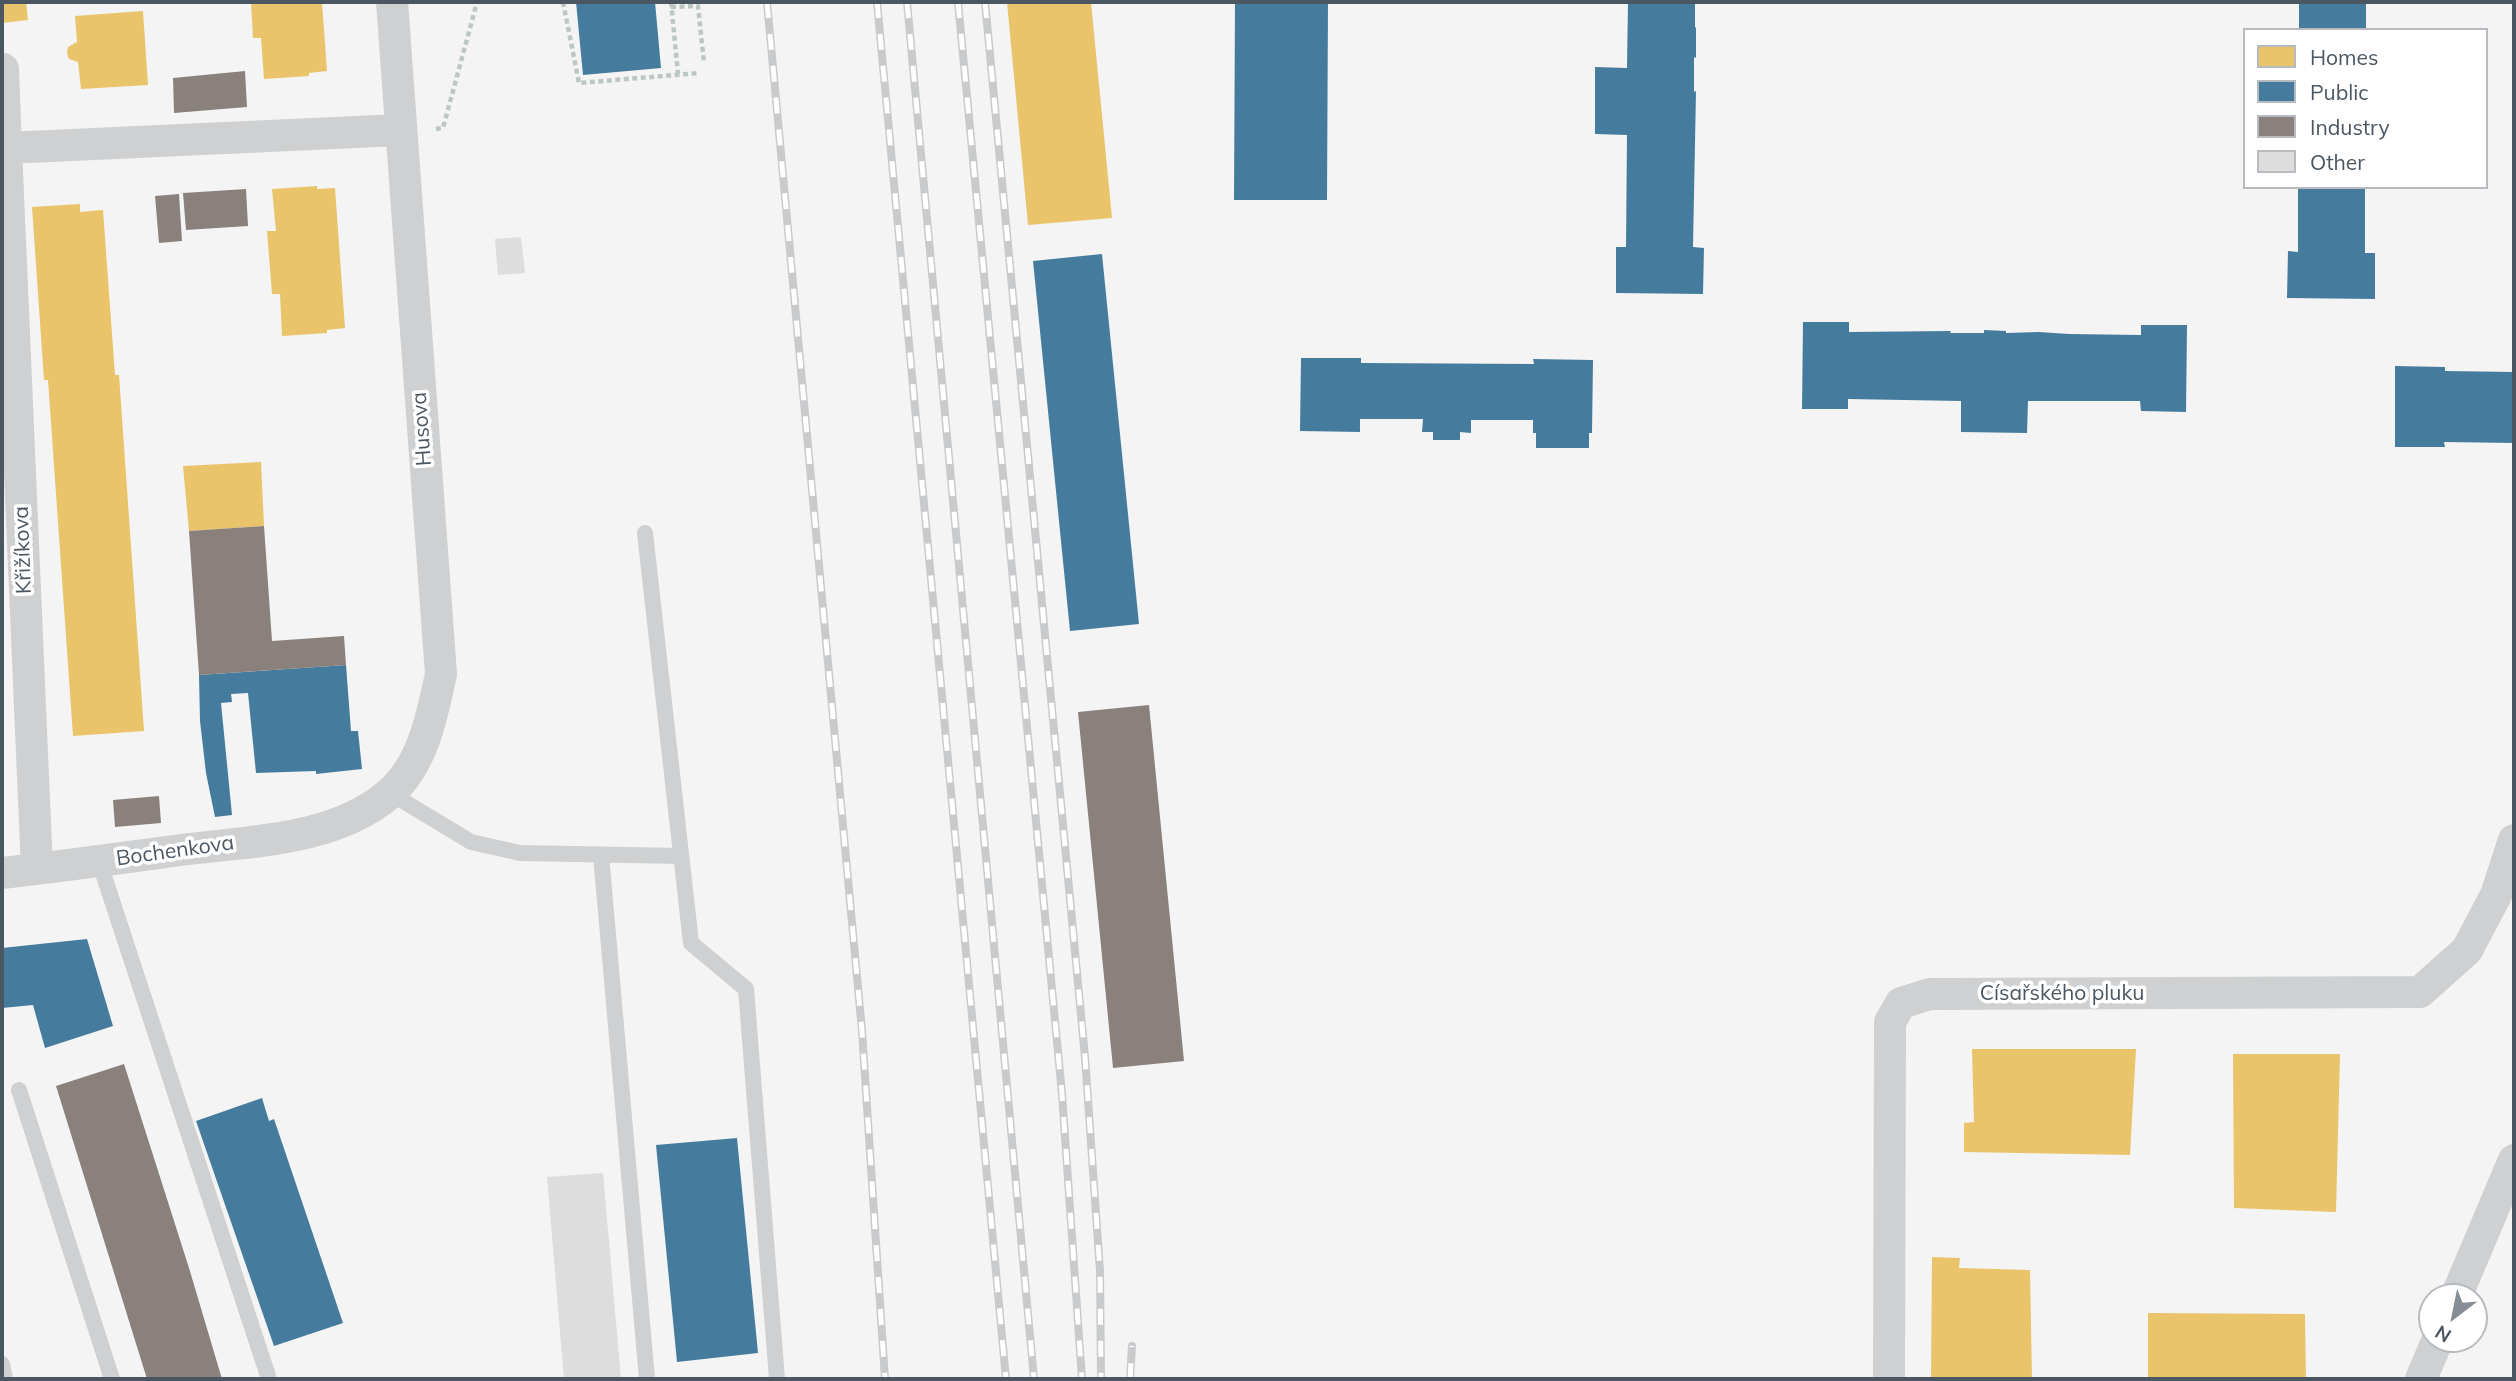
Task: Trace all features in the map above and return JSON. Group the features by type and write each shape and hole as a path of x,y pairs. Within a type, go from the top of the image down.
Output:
{"street":[{"name":"Husova","path":"347,820 390,793 415,761 431,721 441,674 392,2"},
{"name":"Křižíkova","path":"3,68 37,869"},
{"path":"6,148 400,130"},
{"name":"Bochenkova","path":"2,873 297,834 347,820"},
{"name":"Císařského pluku","path":"1889,1379 1891,1022 1901,1003 1930,994 2420,992 2468,950 2496,895 2514,840"},
{"path":"2462,1283 2514,1160"},
{"path":"2421,1379 2432,1353"}],"lane":[{"path":"645,533 691,943 746,989 777,1379"},
{"path":"390,793 471,842 520,853 681,856"},
{"path":"601,855 647,1379"},
{"path":"99,861 269,1379"},
{"path":"19,1090 112,1379"},
{"path":"2,1364 5,1379"}],"path":[{"path":"400,130 443,128 477,2"},
{"path":"562,2 579,83 699,72"},
{"path":"678,74 671,5 698,6 704,63"}],"building: Homes":[{"path":"2,2 26,2 28,20 2,23"},
{"path":"251,2 322,2 327,71 309,73 309,76 264,79 261,38 253,38"},
{"path":"1007,2 1091,2 1112,218 1028,225"},
{"path":"143,11 148,85 81,89 78,62 69,59 67,53 68,47 77,42 75,16"},
{"path":"317,186 317,189 335,188 345,328 327,330 327,333 282,336 280,294 272,294 267,231 276,231 272,189"},
{"path":"80,204 80,212 103,210 115,375 119,375 144,731 73,736 48,380 44,380 32,207"},
{"path":"261,462 264,526 189,531 183,466"},
{"path":"1972,1049 2136,1049 2130,1155 1964,1152 1964,1123 1974,1122"},
{"path":"2233,1054 2340,1054 2336,1212 2234,1208"},
{"path":"1932,1257 1960,1258 1959,1268 2030,1270 2032,1379 1931,1379"},
{"path":"2148,1313 2305,1314 2306,1379 2148,1379"}],"building: Public":[{"path":"576,2 655,2 661,68 583,75"},
{"path":"1235,2 1328,2 1327,200 1234,200"},
{"path":"1628,2 1695,2 1693,247 1704,248 1703,294 1616,293 1616,247 1626,247 1627,135 1595,134 1595,67 1627,68"},
{"path":"2299,2 2366,2 2366,28 2299,28"},
{"path":"2298,189 2365,189 2365,253 2375,253 2375,299 2287,298 2288,251 2298,252"},
{"path":"1102,254 1139,624 1070,631 1033,261"},
{"path":"1803,322 1849,322 1849,332 1984,333 1984,330 2006,333 2141,335 2141,325 2187,325 2186,412 2141,411 2140,401 2028,401 2027,433 1961,432 1961,401 1848,399 1848,409 1802,409"},
{"path":"1301,358 1361,358 1361,363 1534,364 1533,359 1593,360 1592,433 1589,433 1589,448 1536,448 1533,420 1471,420 1471,433 1460,432 1460,440 1433,440 1433,432 1422,432 1423,419 1360,419 1360,432 1300,431"},
{"path":"2395,366 2445,367 2445,371 2514,372 2514,443 2444,442 2445,447 2395,447"},
{"path":"346,665 351,731 358,731 362,769 316,774 316,771 256,773 248,693 231,694 232,702 221,703 232,815 215,817 200,721 199,675"},
{"path":"87,939 113,1026 45,1048 33,1005 2,1008 2,948"},
{"path":"262,1098 269,1121 274,1119 343,1323 274,1346 196,1121"},
{"path":"737,1138 758,1353 677,1362 656,1145"}],"building: Industry":[{"path":"245,71 247,107 174,113 173,78"},
{"path":"246,189 248,226 186,230 183,193"},
{"path":"179,194 182,241 159,243 155,196"},
{"path":"264,526 272,641 344,636 346,665 199,675 189,531"},
{"path":"1149,705 1184,1061 1113,1068 1078,712"},
{"path":"159,796 161,823 115,827 113,800"},
{"path":"124,1064 222,1379 147,1379 56,1086"}],"building: Other":[{"path":"521,237 525,273 498,275 495,239"},
{"path":"603,1173 621,1379 564,1379 547,1177"}],"railway":[{"path":"767,2 862,1031 885,1379"},
{"path":"877,2 1006,1379"},
{"path":"907,2 1034,1379"},
{"path":"958,2 1062,1094 1082,1379"},
{"path":"985,2 1085,1057 1100,1271 1101,1379"},
{"path":"1130,1379 1132,1346"}]}
